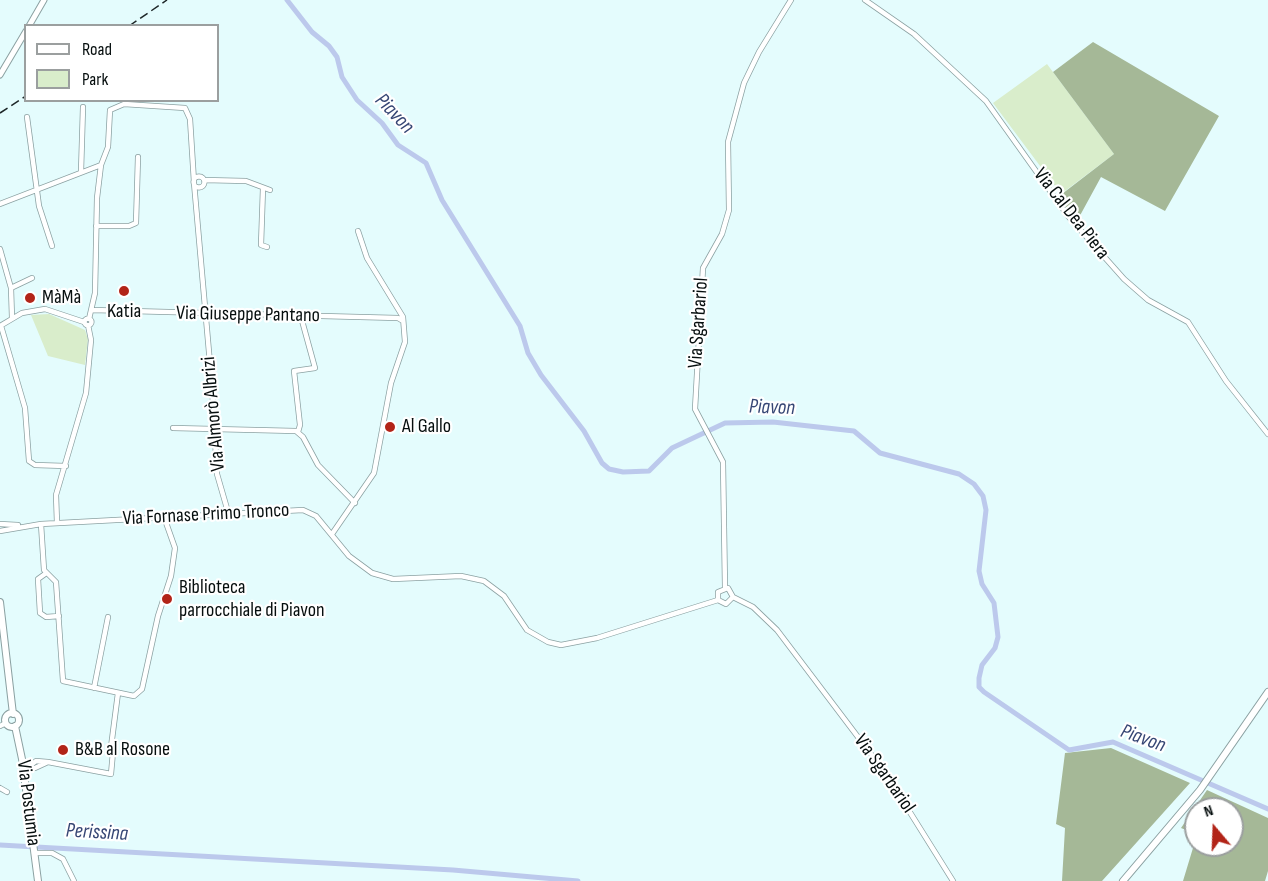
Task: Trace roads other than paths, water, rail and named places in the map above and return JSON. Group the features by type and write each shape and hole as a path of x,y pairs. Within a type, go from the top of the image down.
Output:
{"main road":[{"path":"0,602 13,714 7,716 3,725 15,726"},
{"path":"1123,881 1200,790 1268,692"},
{"name":"Via Postumia","path":"13,714 18,721 15,726 26,769 38,881"}],"street":[{"path":"30,24 44,0"},
{"name":"Via Sgarbariol","path":"791,0 749,72 731,129 729,210 722,234 706,259 700,286 694,402 697,418 721,456 725,473 725,588 731,590 733,597 753,607 769,621 794,651 886,774 953,881"},
{"name":"Via Cal Dea Piera","path":"865,0 914,34 986,101 1068,216 1124,279 1148,300 1188,322 1226,381 1268,434"},
{"path":"0,75 24,34"},
{"name":"Via Almorò Albrizi","path":"101,165 108,147 110,112 113,107 124,104 182,106 190,119 217,474 228,512"},
{"path":"81,172 83,107"},
{"path":"27,117 41,215 52,246"},
{"path":"96,226 129,226 137,221 138,157"},
{"path":"0,204 101,165 92,310 87,322 91,340 86,393 56,495 57,524"},
{"path":"193,169 203,184"},
{"path":"198,177 194,183 246,181 270,190"},
{"path":"196,198 203,184"},
{"path":"263,189 261,245 267,247"},
{"path":"333,534 368,485 376,465 391,383 405,342 402,315 367,258 358,231"},
{"path":"0,249 11,288 12,318"},
{"path":"11,288 32,278"},
{"path":"66,466 34,465 29,461 25,408 0,326 12,318 45,309 87,322"},
{"name":"Via Giuseppe Pantano","path":"92,310 398,318 403,321"},
{"path":"300,317 315,368 294,371 300,425 298,432 318,465 355,503"},
{"path":"173,428 214,427 298,432"},
{"name":"Via Fornase Primo Tronco","path":"0,524 57,524 228,512 303,510 316,516 349,556 382,578 461,576 484,581 504,596 527,630 554,644 575,644 718,600"},
{"path":"41,524 45,574 56,582 61,677 66,683 134,696 142,689 158,616 171,576 175,548 164,517"},
{"name":"Via Fornase Primo Tronco","path":"0,531 29,525"},
{"path":"45,574 38,579 40,613 46,617 59,616"},
{"path":"725,588 718,592 718,600 728,603 733,597"},
{"path":"94,688 108,617"},
{"path":"111,747 118,693"},
{"path":"26,769 36,761 111,774 113,752"},
{"path":"0,788 8,792"},
{"path":"34,853 52,853 63,859 74,881"}],"waterway":[{"name":"Piavon","path":"287,0 312,32 329,46 337,57 342,77 357,100 382,123 398,145 426,163 442,200 520,326 528,353 541,375 584,431 602,463 609,469 623,472 649,471 672,448 725,423 773,422 854,431 880,453 959,474 974,484 983,496 986,510 979,571 982,584 994,603 998,637 995,648 982,665 979,687 1069,750 1113,742 1268,809"},
{"name":"Perissina","path":"0,845 453,870 578,881"}],"railway":[{"path":"132,24 167,0"},
{"path":"0,113 24,97"}],"place":[{"name":"Katia","path":"124,291"},
{"name":"MàMà","path":"30,298"},
{"name":"Al Gallo","path":"390,427"},
{"name":"Biblioteca parrocchiale di Piavon","path":"167,599"},
{"name":"B&B al Rosone","path":"63,750"}]}
